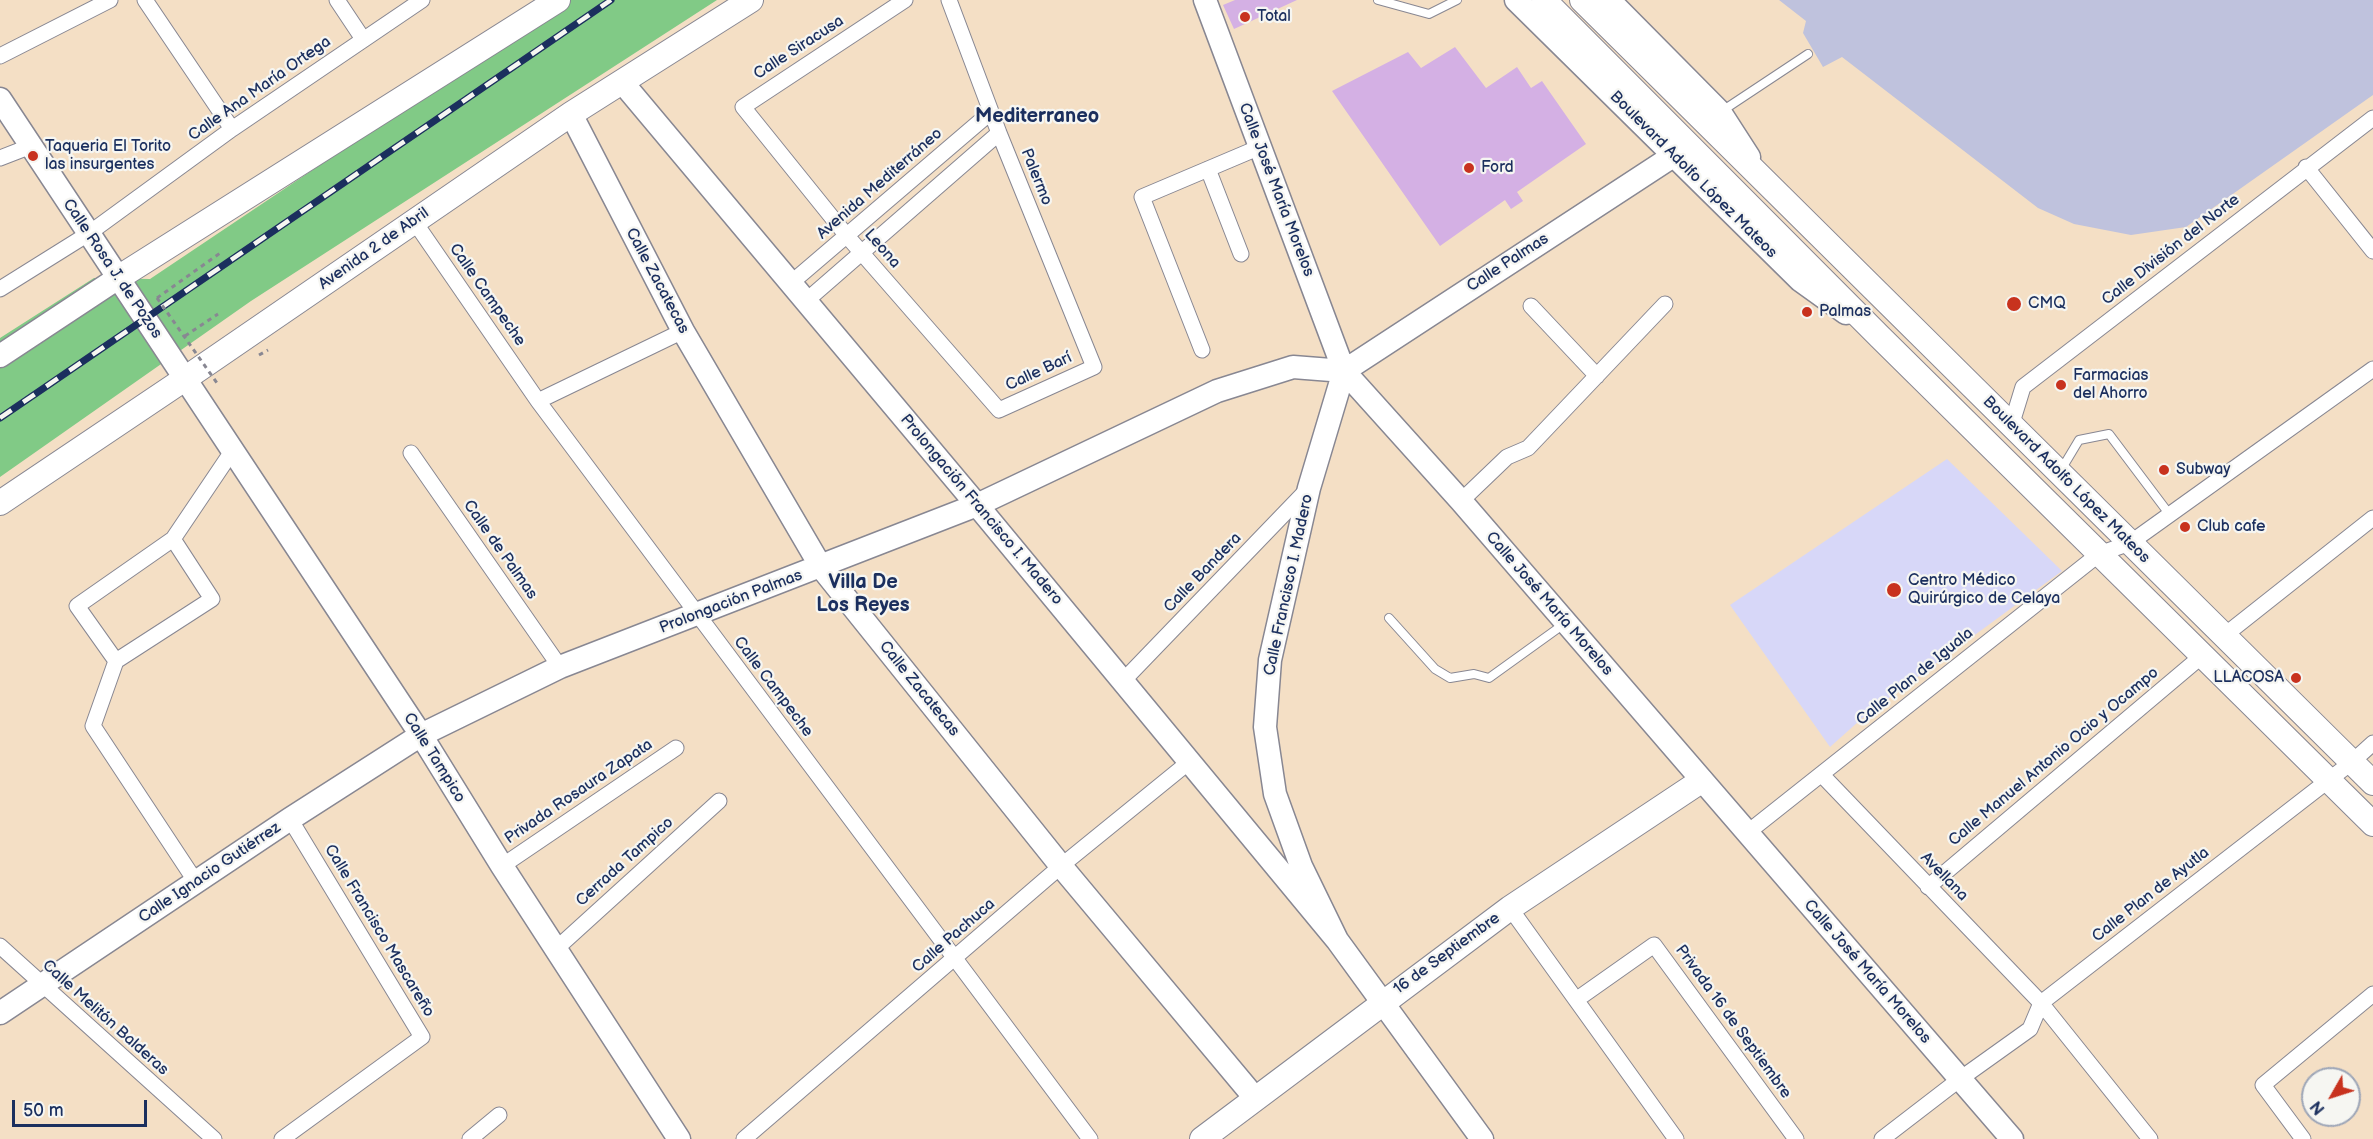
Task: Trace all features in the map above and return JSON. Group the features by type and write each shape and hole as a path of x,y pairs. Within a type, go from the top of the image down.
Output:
{"main road":[{"path":"0,356 531,8 558,0"},
{"name":"Avenida 2 de Abril","path":"0,503 571,114 751,0"},
{"name":"Calle José María Morelos","path":"1204,0 1344,371 1461,501 2012,1139"},
{"name":"Boulevard Adolfo López Mateos","path":"1516,0 1800,280 1880,337"},
{"name":"Boulevard Adolfo López Mateos","path":"1544,0 1880,337 2373,824"},
{"name":"Boulevard Adolfo López Mateos","path":"1582,0 2373,783"},
{"name":"Boulevard Adolfo López Mateos","path":"1609,0 1720,112 1761,176"},
{"name":"Prolongación Francisco I. Madero","path":"622,82 977,505 1337,940"},
{"name":"Calle Rosa J. de Pozos","path":"0,99 186,378"},
{"name":"Calle Zacatecas","path":"571,114 683,331 821,567 1061,866 1256,1098"},
{"name":"Calle Palmas","path":"1344,371 1672,156"},
{"name":"Prolongación Palmas","path":"421,735 560,667 977,505 1217,391 1293,367 1344,371"},
{"name":"Calle Francisco I. Madero","path":"1344,371 1309,488 1270,660 1265,727 1275,794 1300,866 1337,940 1482,1139"},
{"name":"Calle Tampico","path":"186,378 421,735 502,866 679,1139"},
{"name":"Calle Ignacio Gutiérrez","path":"0,1013 290,819 421,735"},
{"name":"16 de Septiembre","path":"1202,1139 1510,908 1701,781"}],"street":[{"path":"0,56 111,0"},
{"path":"145,0 232,129"},
{"path":"337,0 363,39"},
{"name":"Calle Ana María Ortega","path":"0,289 88,234 232,129 422,0"},
{"name":"Calle Siracusa","path":"743,107 905,0"},
{"name":"Palermo","path":"949,0 999,133 1094,367"},
{"name":"Leona","path":"743,107 847,236 999,410"},
{"name":"Avenida Mediterráneo","path":"791,283 991,112"},
{"name":"Calle División del Norte","path":"2011,426 2023,387 2306,167 2373,118"},
{"path":"806,301 999,133"},
{"path":"0,158 30,146"},
{"path":"1202,350 1142,197 1260,147"},
{"path":"2306,167 2373,251"},
{"path":"1208,169 1240,254"},
{"name":"Calle Campeche","path":"414,221 538,401 1090,1139"},
{"path":"1461,501 1507,457 1528,448 1665,304"},
{"path":"1531,306 1597,376"},
{"path":"538,401 683,331"},
{"name":"Calle Barí","path":"999,410 1094,367"},
{"name":"Calle Plan de Iguala","path":"1747,833 2099,554 2130,543 2373,369"},
{"path":"116,662 77,606 173,539 233,450"},
{"name":"Calle de Palmas","path":"411,453 560,667"},
{"name":"Calle Bandera","path":"1122,682 1309,488"},
{"path":"2225,635 2373,518"},
{"path":"173,539 212,599 116,662 93,726 196,882"},
{"name":"Calle Manuel Antonio Ocio y Ocampo","path":"1928,887 2202,655"},
{"name":"Calle Plan de Ayutla","path":"1882,1139 2030,1029 2040,1003 2329,780 2373,743"},
{"name":"Privada Rosaura Zapata","path":"502,866 676,748"},
{"name":"Calle Pachuca","path":"744,1139 1061,866 1189,762"},
{"name":"Avellana","path":"1822,775 2040,1003 2150,1139"},
{"name":"Cerrada Tampico","path":"556,949 718,801"},
{"name":"Calle Francisco Mascareño","path":"282,1139 422,1037 290,819"},
{"path":"1510,908 1676,1139"},
{"name":"Privada 16 de Septiembre","path":"1576,1000 1654,945 1796,1139"},
{"name":"Calle Melitón Balderas","path":"0,946 214,1139"},
{"path":"2303,1139 2263,1085 2373,994"},
{"path":"470,1139 499,1115"}],"lane":[{"path":"1378,0 1429,14 1457,0"},
{"path":"1720,112 1808,54"},
{"path":"2059,472 2079,440 2109,434 2170,515"},
{"path":"1389,618 1435,669 1450,678 1474,674 1489,678 1565,624"}],"path":[{"path":"217,383 157,298 223,251"},
{"path":"185,336 218,314"}],"shaded area":[{"path":"1779,0 2373,0 2373,95 2186,227 2131,235 2074,224 2038,208 1842,57 1823,67 1803,33 1806,21"},
{"name":"Centro Médico Quirúrgico de Celaya","path":"1947,459 2062,571 1867,714 1830,747 1730,605"}],"green space":[{"path":"566,0 717,0 251,301 0,477 0,338 94,278 150,279"}],"building":[{"name":"Total","path":"1235,0 1297,0 1234,29 1223,5"},
{"name":"Ford","path":"1455,47 1486,88 1517,67 1531,88 1542,81 1586,144 1517,192 1523,201 1511,209 1505,200 1440,246 1332,91 1408,52 1421,68"}],"railway":[{"path":"0,418 611,0"}],"place":[{"name":"Total","path":"1245,17"},
{"name":"Taqueria El Torito las insurgentes","path":"33,156"},
{"name":"Ford","path":"1469,168"},
{"name":"CMQ","path":"2014,304"},
{"name":"Palmas","path":"1807,312"},
{"name":"Farmacias del Ahorro","path":"2061,385"},
{"name":"Subway","path":"2164,470"},
{"name":"Club cafe","path":"2185,527"},
{"name":"Centro Médico Quirúrgico de Celaya","path":"1894,590"},
{"name":"LLACOSA","path":"2296,678"}],"district":[{"name":"Mediterraneo","path":"1037,117"},
{"name":"Villa De Los Reyes","path":"863,594"}]}
